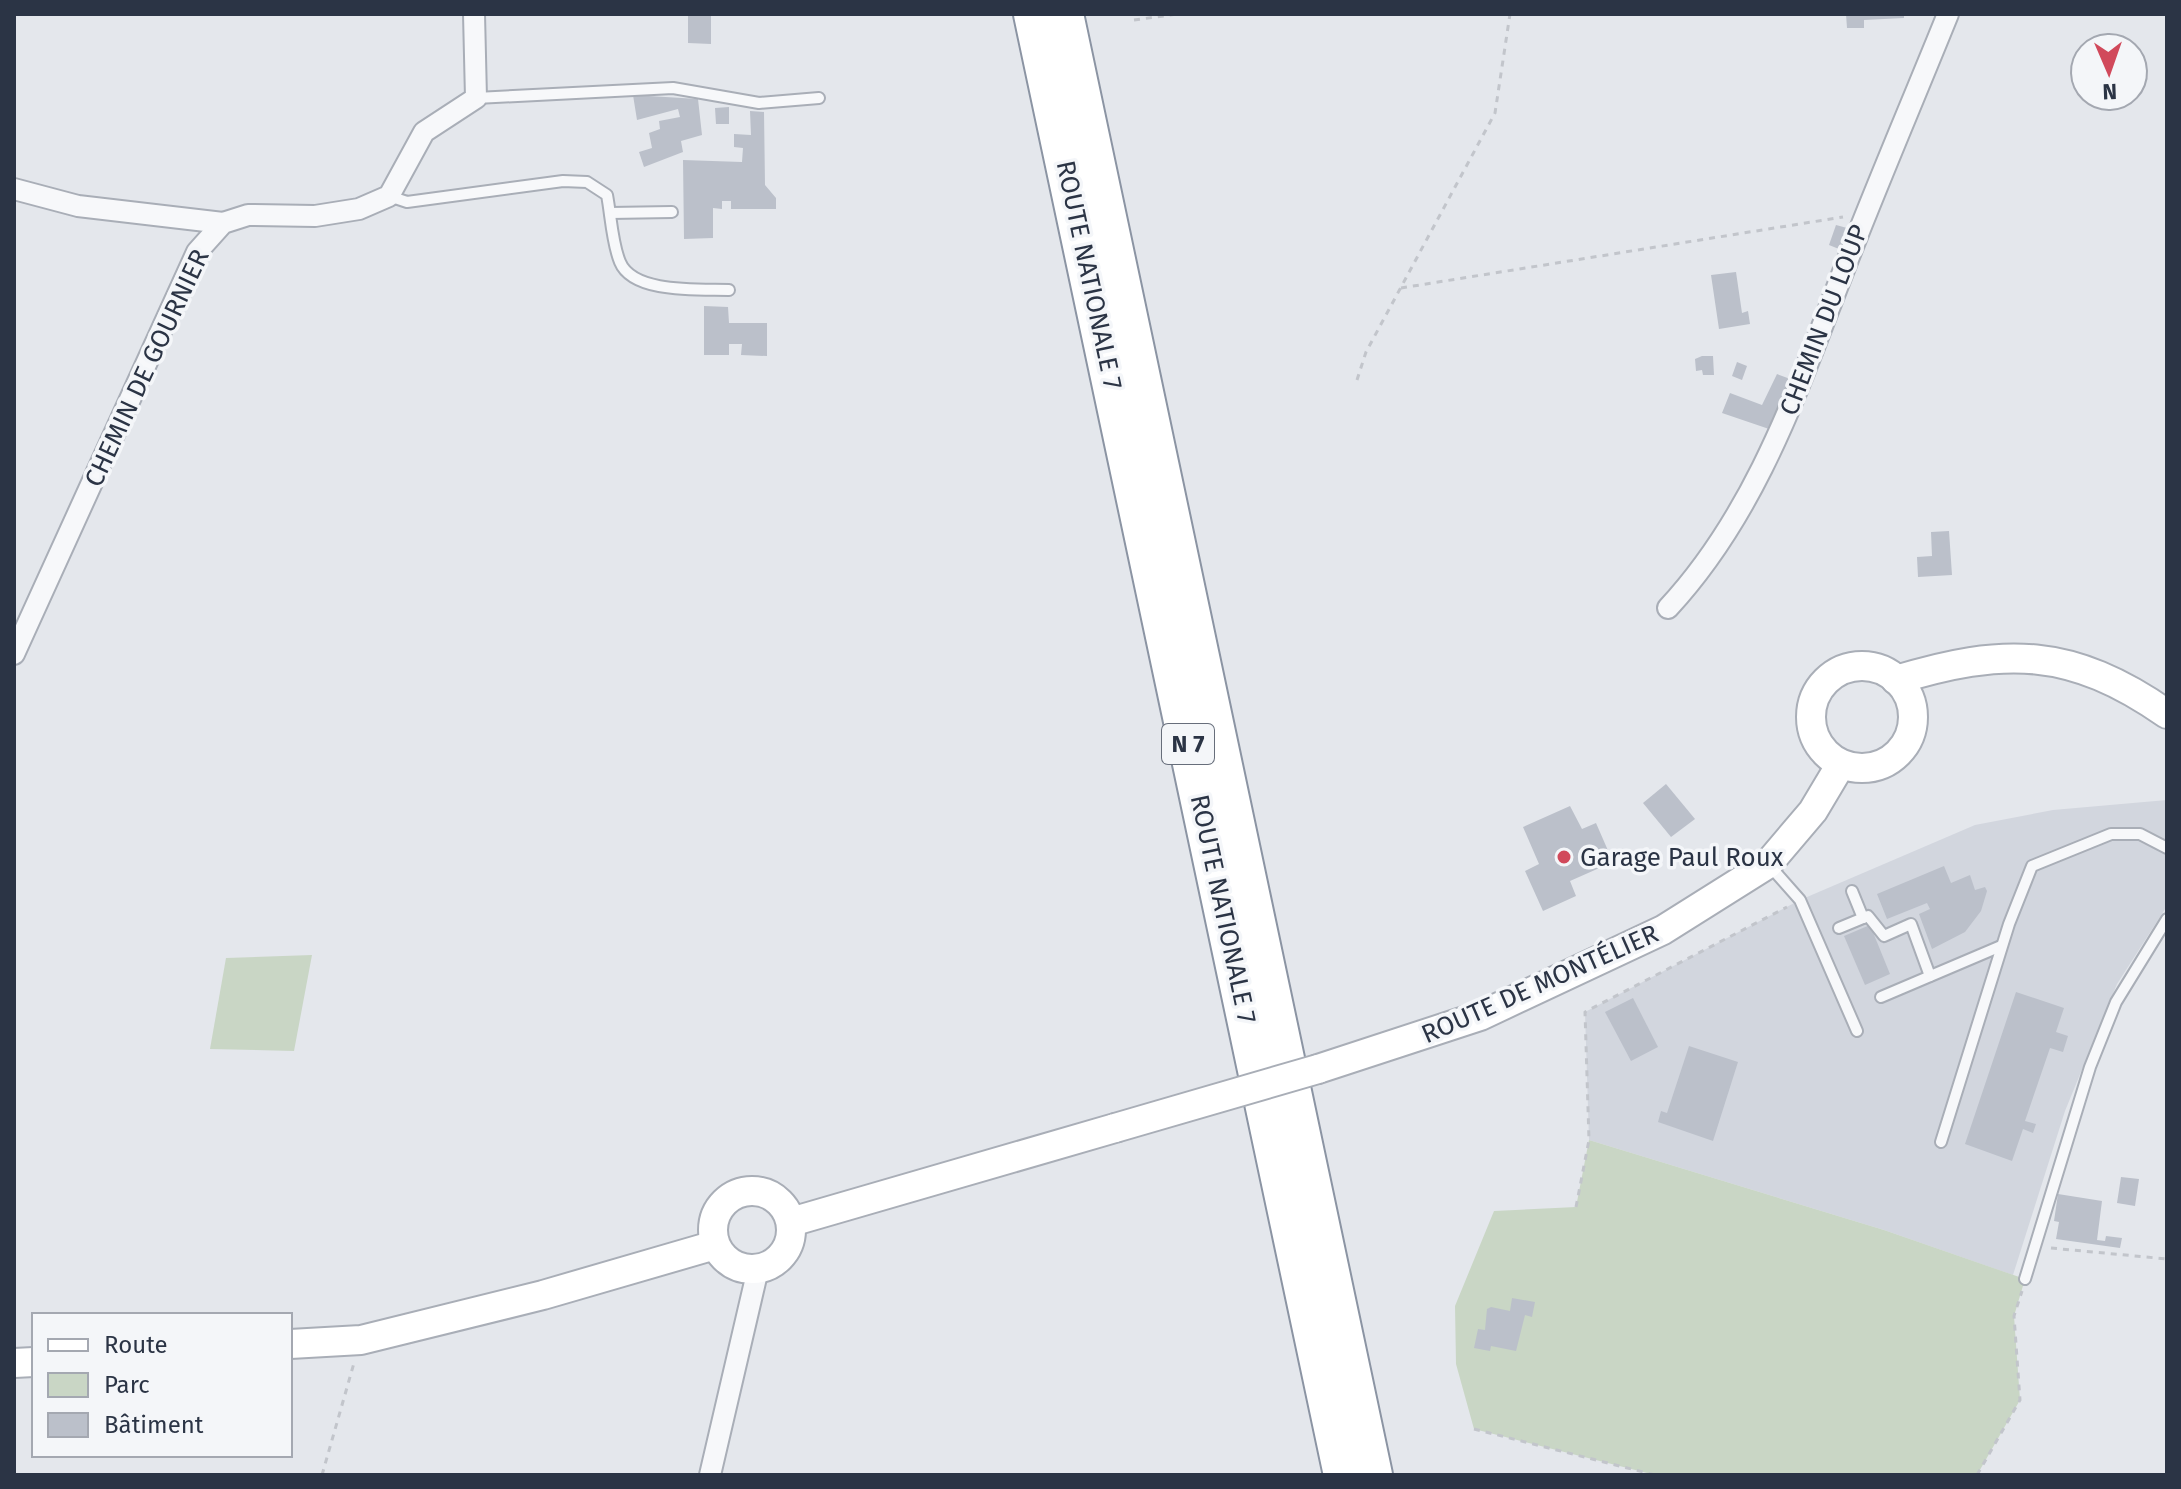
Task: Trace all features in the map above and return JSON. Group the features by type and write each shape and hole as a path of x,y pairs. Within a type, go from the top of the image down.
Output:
{"highway":[{"name":"ROUTE NATIONALE 7","path":"1033,14 1343,1475"},
{"name":"ROUTE NATIONALE 7","path":"1064,14 1373,1475"}],"main road":[{"path":"1896,680 1980,659 2017,656 2059,661 2128,688 2167,714"},
{"path":"1858,666 1875,668 1896,680 1911,701 1913,718 1910,734 1902,749 1890,760 1874,767 1841,764 1827,755 1814,734 1811,709 1817,693 1834,675 1858,666"},
{"name":"ROUTE DE MONTÉLIER","path":"791,1222 1419,1038 1550,985 1663,930 1768,864 1813,811 1841,764"},
{"path":"741,1192 767,1193 778,1200 791,1222 788,1247 770,1265 758,1269 733,1264 715,1245 712,1232 719,1207 741,1192"},
{"path":"292,1344 361,1340 543,1295 715,1245"}],"street":[{"path":"389,196 424,132 476,98 474,14"},
{"name":"CHEMIN DU LOUP","path":"1668,608 1702,571 1757,480 1782,428 1948,14"},
{"path":"14,189 78,206 223,223"},
{"name":"CHEMIN DE GOURNIER","path":"14,654 197,252 223,223 248,215 315,216 359,209 389,196"},
{"path":"710,1475 758,1269"}],"lane":[{"path":"476,98 673,88 759,103 819,98"},
{"path":"389,196 407,202 563,181 587,182 607,195 620,264 636,281 672,288 729,290"},
{"path":"610,213 672,212"},
{"path":"1941,1142 2001,946 2032,866 2111,834 2140,834 2167,848"},
{"path":"1768,864 1800,900 1857,1031"},
{"path":"1852,891 1863,918"},
{"path":"1839,928 1868,916 1875,919 1884,936 1911,924 1930,976"},
{"path":"2025,1279 2090,1067 2111,1015 2167,919"},
{"path":"1881,997 2001,946"}],"path":[{"path":"1134,20 1178,14"},
{"path":"1357,380 1366,352 1495,113 1510,14"},
{"path":"1401,288 1866,213"},
{"path":"1576,1207 1589,1140 1585,1012 1800,900"},
{"path":"2035,1247 2167,1259"},
{"path":"1977,1475 2020,1400 2014,1316 2025,1279"},
{"path":"322,1475 361,1340"},
{"path":"1474,1429 1655,1475"}],"shaded area":[{"path":"2167,800 2167,906 2117,984 2065,1111 2013,1275 1884,1230 1589,1140 1585,1012 1800,900 1975,825 2053,810"}],"green space":[{"path":"312,955 294,1051 210,1049 226,958"},
{"path":"1589,1140 1884,1230 2025,1279 2014,1316 2020,1400 1977,1475 1655,1475 1474,1429 1456,1364 1455,1306 1494,1211 1576,1207"}],"building":[{"path":"688,14 711,14 711,44 688,43"},
{"path":"1846,14 1904,14 1904,18 1864,20 1864,28 1847,28"},
{"path":"633,95 698,99 702,135 681,141 683,152 644,167 639,152 652,148 649,133 660,129 659,121 680,117 678,109 637,120"},
{"path":"729,107 729,124 716,124 715,108"},
{"path":"750,111 764,112 765,185 776,198 776,209 731,209 731,201 722,201 722,209 713,208 713,238 684,239 683,160 742,162 743,148 734,147 734,134 751,135"},
{"path":"1836,225 1847,228 1839,249 1829,245"},
{"path":"1736,272 1742,313 1748,311 1750,324 1719,329 1711,275"},
{"path":"704,306 728,307 729,323 767,323 767,356 741,355 742,344 729,344 729,355 704,355"},
{"path":"1713,356 1714,375 1696,371 1695,359"},
{"path":"1737,362 1747,366 1742,380 1732,376"},
{"path":"1777,374 1793,380 1772,430 1722,413 1730,393 1762,405"},
{"path":"1949,531 1952,575 1918,577 1917,557 1932,556 1931,532"},
{"path":"1666,784 1695,819 1671,837 1643,803"},
{"path":"1570,806 1582,829 1596,823 1613,862 1570,881 1576,896 1543,911 1525,871 1539,864 1523,827"},
{"path":"1944,866 1951,883 1970,875 1975,890 1985,887 1987,891 1981,911 1965,932 1932,949 1919,914 1930,909 1927,903 1887,919 1877,894"},
{"path":"1870,925 1890,974 1865,985 1844,936"},
{"path":"2016,992 2064,1008 2056,1032 2068,1036 2063,1052 2050,1048 2025,1121 2036,1124 2033,1133 2023,1129 2012,1161 1965,1144"},
{"path":"1633,998 1658,1047 1631,1061 1605,1012"},
{"path":"1689,1046 1738,1062 1713,1141 1658,1122 1661,1111 1667,1113"},
{"path":"2121,1177 2139,1179 2135,1206 2117,1203"},
{"path":"2058,1194 2102,1201 2097,1240 2105,1241 2106,1236 2122,1238 2120,1248 2056,1239 2059,1222 2054,1221"},
{"path":"1512,1298 1535,1302 1532,1317 1525,1315 1516,1351 1491,1346 1490,1351 1474,1348 1478,1329 1485,1330 1487,1309 1510,1311"}],"place":[{"name":"Garage Paul Roux","path":"1564,857"}]}
